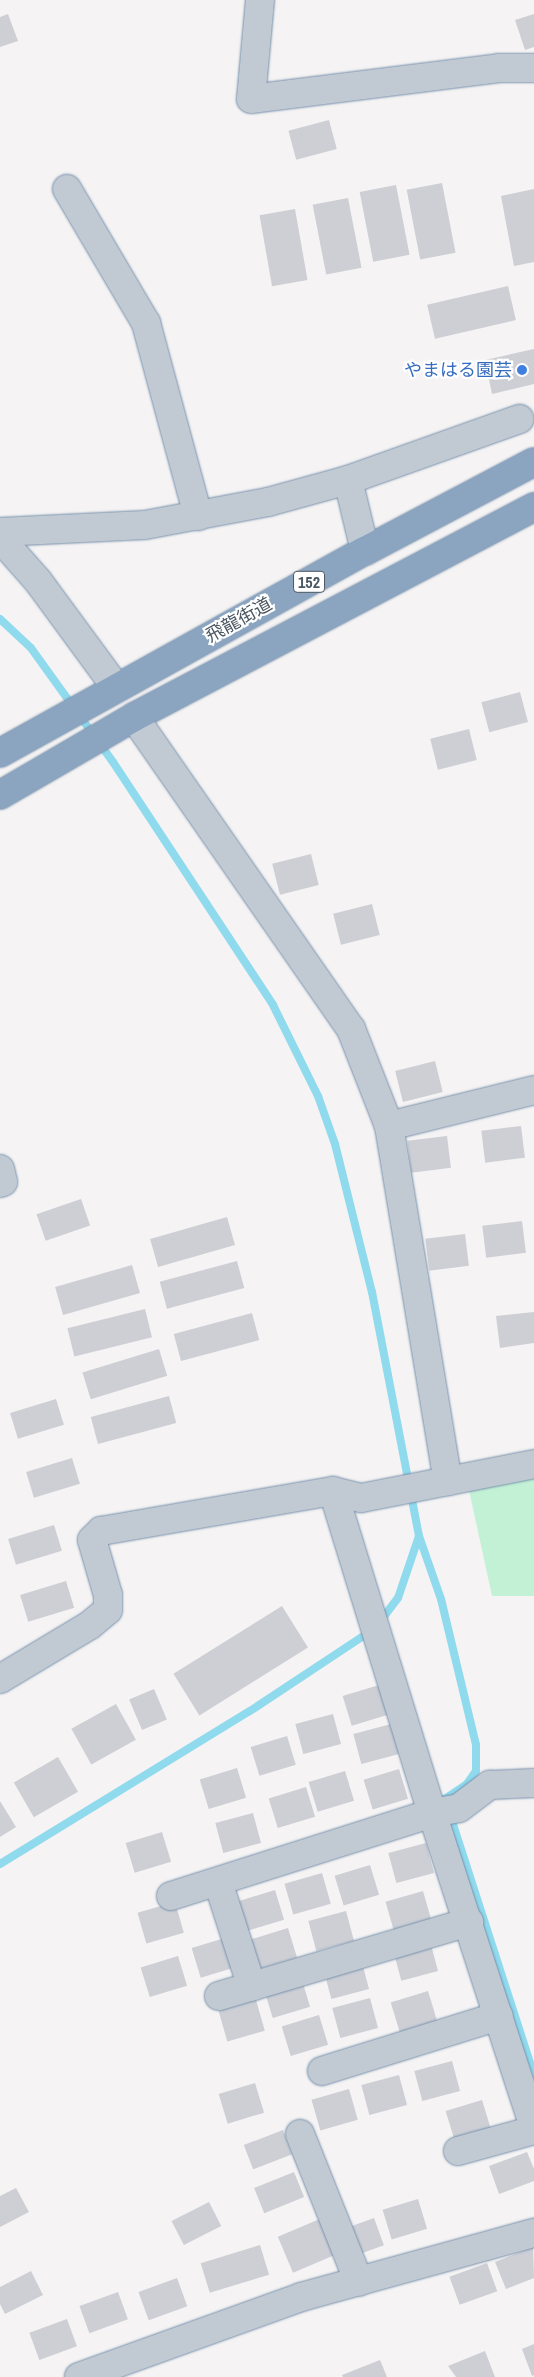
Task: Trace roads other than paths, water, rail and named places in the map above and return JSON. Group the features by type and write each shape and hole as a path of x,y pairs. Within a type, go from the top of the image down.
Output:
{"highway":[{"name":"飛龍街道","path":"0,753 116,687 365,551 534,462"},
{"name":"飛龍街道","path":"0,795 134,717 534,507"}],"street":[{"path":"260,0 251,99 499,68 534,68"},
{"path":"66,189 146,323 198,516"},
{"path":"0,532 145,524 198,516 348,480 519,419"},
{"path":"348,480 365,551"},
{"path":"0,538 38,581 116,687"},
{"path":"134,717 351,1029 389,1126 442,1482"},
{"path":"389,1126 534,1090"},
{"path":"0,1169 3,1182 0,1183"},
{"path":"0,1679 90,1625 108,1610 108,1594 92,1540 94,1534 333,1490 361,1498 534,1464"},
{"path":"333,1490 380,1646 443,1811 469,1922 534,2129 458,2150"},
{"path":"171,1896 443,1811 490,1785 534,1783"},
{"path":"218,1882 252,1987"},
{"path":"218,1996 469,1922"},
{"path":"322,2071 499,2016"},
{"path":"300,2134 359,2282"},
{"path":"79,2377 301,2297 534,2233"}],"waterway":[{"path":"0,619 31,648 113,762 273,1005 318,1096 335,1144 372,1292 419,1536 441,1599 476,1745 476,1771 467,1784 445,1799 446,1801"},
{"path":"379,1623 398,1598 419,1536"},
{"path":"0,1864 250,1711 371,1631"},
{"path":"450,1815 534,2075"}],"place":[{"name":"やまはる園芸","path":"522,370"}]}
